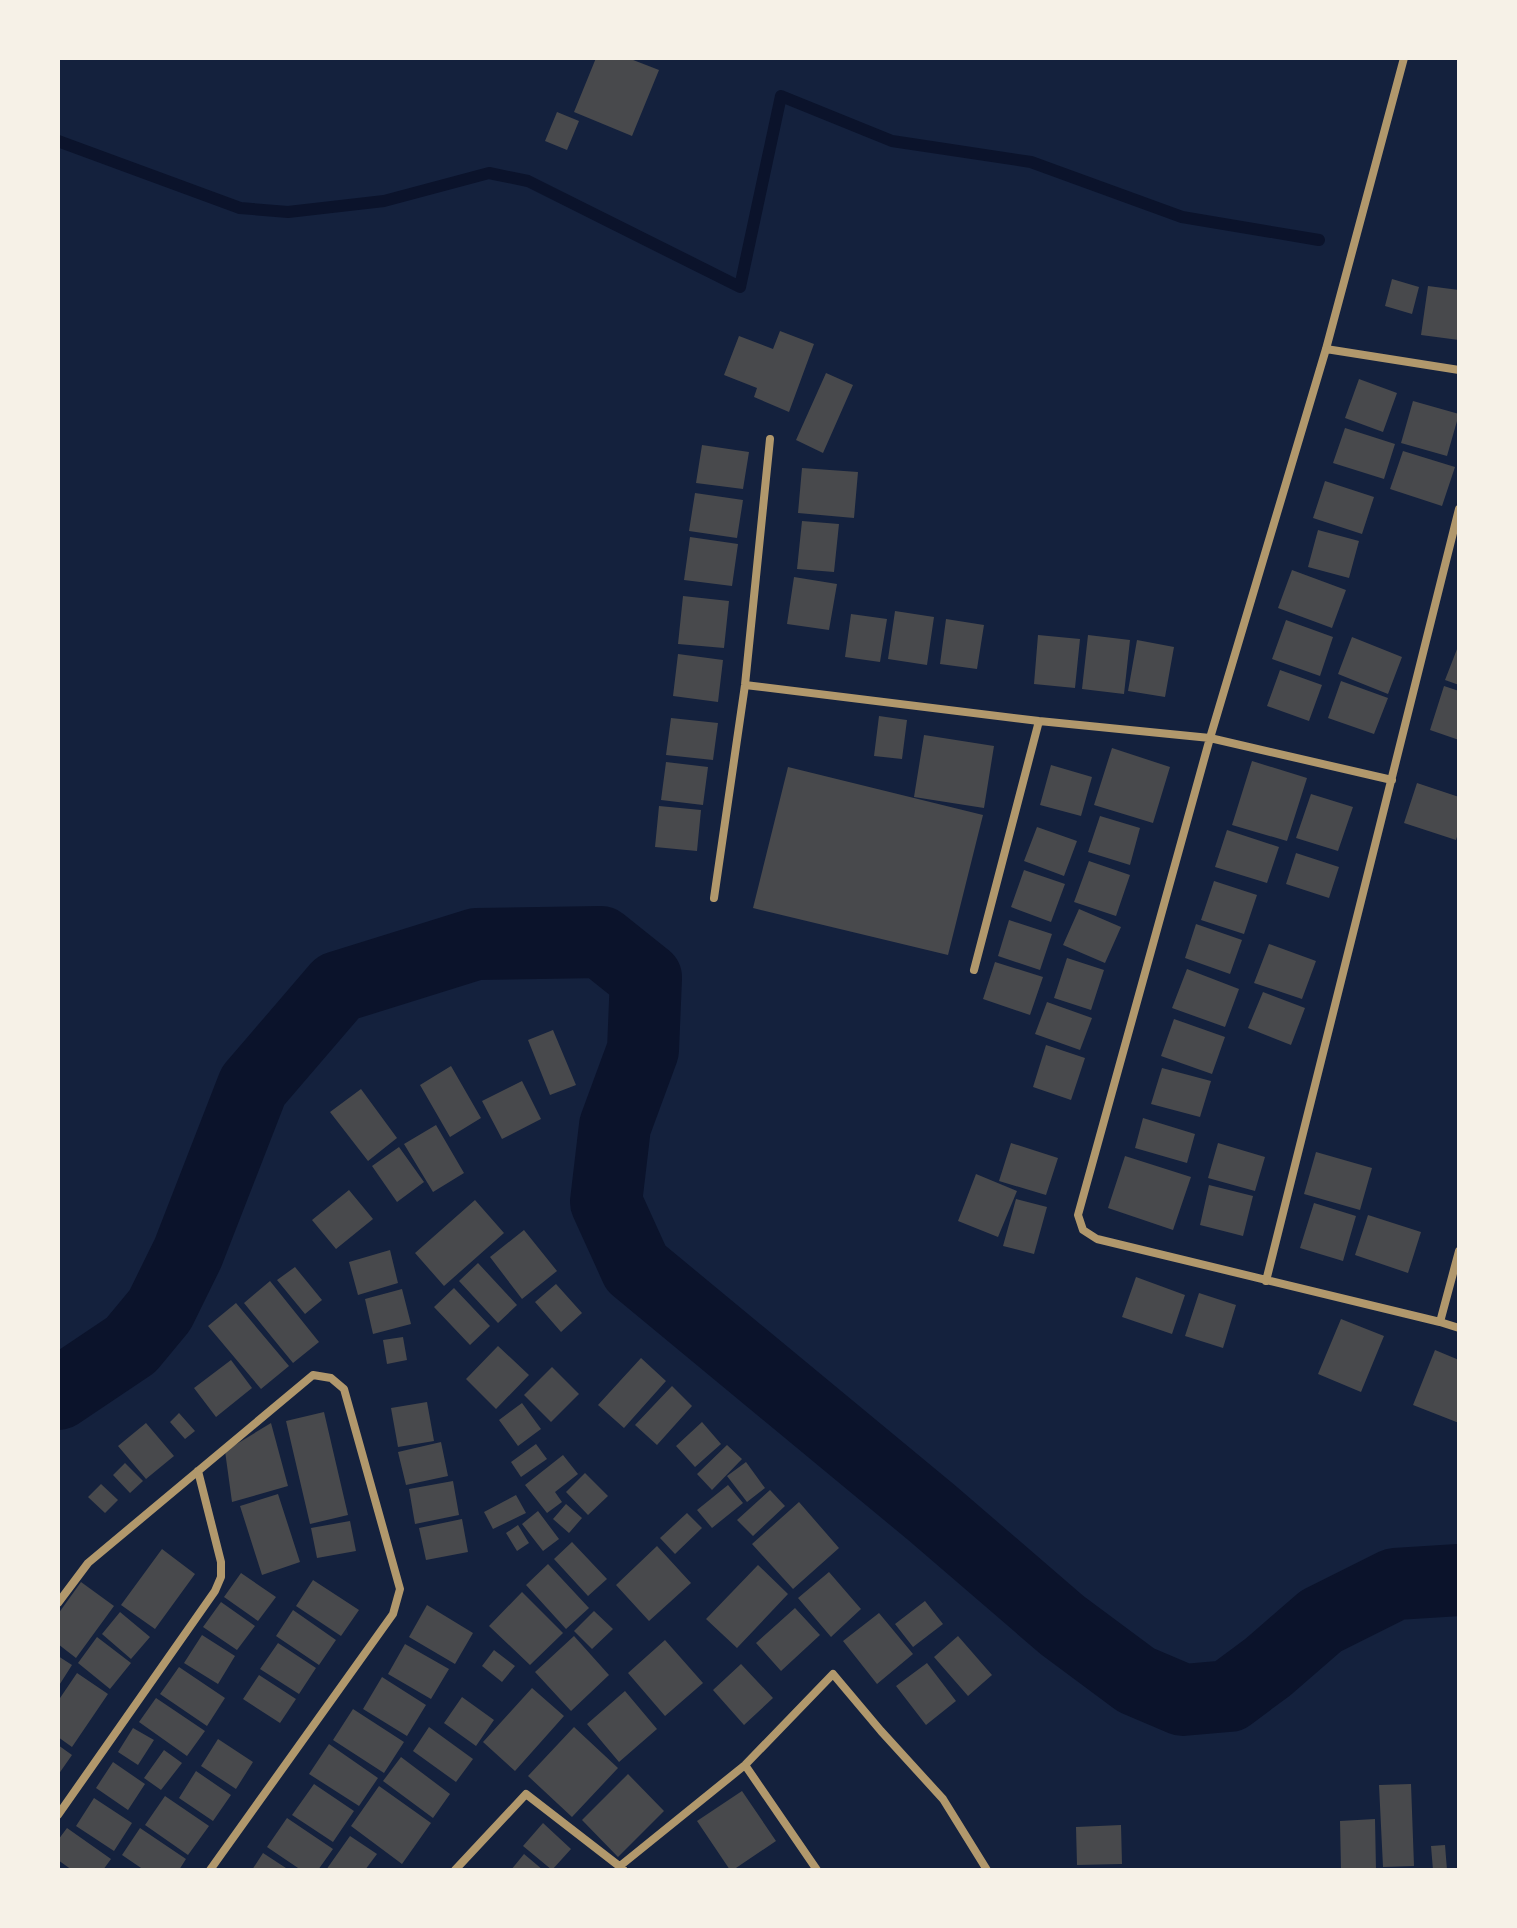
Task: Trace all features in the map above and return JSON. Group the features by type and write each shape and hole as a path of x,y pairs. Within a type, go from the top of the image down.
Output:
{"street":[{"path":"1404,58 1326,349 1210,738 1078,1215 1083,1230 1097,1239 1459,1328"},
{"path":"1326,349 1459,370"},
{"path":"714,898 745,685 770,439"},
{"path":"1266,1281 1459,509"},
{"path":"745,685 1039,721 1210,738 1392,780"},
{"path":"974,970 1039,721"},
{"path":"1440,1322 1459,1251"},
{"path":"58,1603 88,1563 313,1375 331,1378 344,1389 400,1589 393,1614 379,1635 210,1870"},
{"path":"58,1815 215,1591 221,1577 221,1562 198,1471"},
{"path":"455,1870 526,1794 622,1868 745,1765 833,1674 943,1799 987,1870"},
{"path":"745,1765 817,1870"}],"building":[{"path":"596,58 628,58 659,70 632,136 574,112"},
{"path":"557,112 579,121 567,150 545,141"},
{"path":"1392,279 1419,287 1412,314 1385,306"},
{"path":"1428,286 1459,290 1459,340 1421,335"},
{"path":"780,331 814,344 789,412 754,397 757,388 724,375 739,336 773,349"},
{"path":"826,373 853,385 823,453 796,440"},
{"path":"1359,379 1397,393 1383,432 1345,418"},
{"path":"1413,401 1459,414 1447,456 1401,443"},
{"path":"1345,428 1395,444 1384,479 1333,463"},
{"path":"702,445 749,452 743,489 696,483"},
{"path":"1403,451 1455,467 1442,506 1390,489"},
{"path":"802,468 858,472 854,518 798,513"},
{"path":"1325,481 1374,497 1362,534 1313,518"},
{"path":"695,493 743,500 737,538 689,531"},
{"path":"802,521 839,524 834,572 797,569"},
{"path":"1318,530 1359,541 1349,578 1308,567"},
{"path":"690,537 738,544 732,586 684,580"},
{"path":"1292,570 1346,590 1332,628 1278,608"},
{"path":"794,577 837,584 829,630 787,624"},
{"path":"683,596 729,601 724,648 678,644"},
{"path":"895,611 934,617 927,665 888,659"},
{"path":"851,614 887,619 880,662 845,657"},
{"path":"946,619 984,625 977,669 940,664"},
{"path":"1286,620 1333,637 1320,676 1272,659"},
{"path":"1038,635 1080,639 1075,688 1034,684"},
{"path":"1088,635 1130,640 1124,694 1082,689"},
{"path":"1352,637 1402,657 1388,694 1338,674"},
{"path":"1137,640 1174,647 1165,697 1128,691"},
{"path":"1459,644 1459,685 1445,680"},
{"path":"678,654 723,660 718,702 673,696"},
{"path":"1280,670 1322,685 1309,721 1267,706"},
{"path":"1341,681 1388,698 1374,734 1328,718"},
{"path":"1444,686 1459,691 1459,740 1430,730"},
{"path":"879,716 907,720 902,759 874,756"},
{"path":"671,718 718,723 713,760 666,755"},
{"path":"924,735 994,746 984,808 914,797"},
{"path":"1112,748 1170,767 1153,823 1094,805"},
{"path":"1252,761 1307,778 1287,841 1232,825"},
{"path":"666,762 708,767 703,805 661,800"},
{"path":"1051,765 1092,777 1081,816 1040,805"},
{"path":"788,767 983,815 948,955 753,908"},
{"path":"1417,783 1459,797 1456,840 1404,823"},
{"path":"1311,794 1353,807 1338,851 1296,838"},
{"path":"659,806 701,810 697,851 655,847"},
{"path":"1100,816 1140,828 1130,865 1088,852"},
{"path":"1037,827 1077,841 1064,876 1024,861"},
{"path":"1227,830 1279,847 1267,883 1215,867"},
{"path":"1296,853 1339,867 1329,898 1286,884"},
{"path":"1089,861 1130,875 1116,916 1074,902"},
{"path":"1024,870 1065,884 1051,922 1011,907"},
{"path":"1214,881 1257,895 1244,934 1201,920"},
{"path":"1079,909 1121,927 1105,963 1063,945"},
{"path":"1009,920 1052,934 1040,970 998,956"},
{"path":"1196,924 1242,940 1230,974 1185,958"},
{"path":"1269,944 1316,961 1302,999 1254,983"},
{"path":"1067,958 1104,970 1091,1010 1054,998"},
{"path":"995,962 1043,977 1030,1015 983,999"},
{"path":"1187,969 1239,989 1225,1027 1172,1008"},
{"path":"1263,992 1305,1008 1291,1045 1248,1028"},
{"path":"1047,1002 1092,1018 1080,1050 1035,1034"},
{"path":"1174,1019 1225,1037 1212,1074 1161,1056"},
{"path":"553,1030 576,1085 550,1095 528,1040"},
{"path":"1046,1045 1085,1058 1071,1100 1033,1087"},
{"path":"451,1066 481,1118 450,1137 420,1085"},
{"path":"1162,1068 1211,1081 1200,1117 1151,1104"},
{"path":"522,1081 541,1119 502,1139 482,1101"},
{"path":"361,1089 397,1138 368,1161 330,1112"},
{"path":"1143,1118 1195,1134 1187,1163 1135,1148"},
{"path":"436,1125 464,1173 433,1192 404,1144"},
{"path":"1011,1143 1058,1158 1046,1195 999,1181"},
{"path":"1218,1143 1265,1157 1255,1191 1208,1178"},
{"path":"399,1147 424,1182 397,1202 372,1166"},
{"path":"1316,1152 1372,1168 1360,1210 1304,1194"},
{"path":"1125,1156 1191,1177 1173,1230 1108,1208"},
{"path":"976,1174 1017,1191 998,1237 958,1221"},
{"path":"1209,1185 1253,1196 1243,1236 1200,1225"},
{"path":"349,1190 373,1219 336,1249 312,1220"},
{"path":"1016,1199 1047,1207 1034,1254 1003,1246"},
{"path":"475,1200 504,1233 444,1286 415,1253"},
{"path":"1314,1203 1356,1216 1343,1261 1300,1248"},
{"path":"1368,1215 1421,1232 1408,1273 1355,1255"},
{"path":"524,1230 557,1271 522,1299 490,1257"},
{"path":"390,1250 398,1283 358,1295 349,1262"},
{"path":"478,1263 517,1305 498,1323 459,1281"},
{"path":"295,1267 322,1300 305,1314 277,1280"},
{"path":"1136,1277 1185,1295 1172,1334 1122,1317"},
{"path":"270,1281 319,1342 293,1363 244,1303"},
{"path":"556,1284 582,1313 561,1332 535,1302"},
{"path":"454,1288 490,1326 470,1345 434,1307"},
{"path":"402,1289 411,1324 373,1334 365,1299"},
{"path":"1199,1293 1236,1305 1223,1348 1185,1336"},
{"path":"236,1303 289,1366 261,1389 208,1326"},
{"path":"1341,1319 1384,1336 1361,1392 1318,1374"},
{"path":"403,1337 407,1360 387,1364 383,1340"},
{"path":"498,1346 529,1375 496,1409 466,1379"},
{"path":"1435,1350 1459,1360 1459,1423 1413,1405"},
{"path":"641,1358 666,1381 624,1428 598,1405"},
{"path":"231,1360 252,1388 216,1417 194,1388"},
{"path":"552,1367 579,1394 551,1422 524,1395"},
{"path":"672,1386 692,1406 657,1445 635,1425"},
{"path":"427,1402 434,1441 398,1447 391,1408"},
{"path":"522,1403 541,1429 518,1446 499,1420"},
{"path":"324,1412 348,1515 310,1524 286,1421"},
{"path":"179,1413 195,1431 185,1439 170,1422"},
{"path":"702,1422 721,1444 695,1467 676,1446"},
{"path":"146,1423 174,1456 146,1479 118,1446"},
{"path":"271,1423 288,1486 232,1502 225,1451"},
{"path":"441,1442 448,1476 406,1485 398,1452"},
{"path":"536,1444 547,1459 521,1477 511,1462"},
{"path":"727,1445 742,1459 712,1490 697,1474"},
{"path":"563,1455 578,1474 555,1492 562,1502 547,1513 525,1485"},
{"path":"746,1462 765,1488 747,1502 727,1476"},
{"path":"125,1463 143,1481 130,1493 113,1475"},
{"path":"585,1473 608,1496 588,1515 566,1492"},
{"path":"453,1481 459,1515 415,1524 409,1489"},
{"path":"101,1484 118,1500 105,1513 88,1497"},
{"path":"728,1485 743,1503 712,1528 697,1510"},
{"path":"770,1490 785,1506 753,1536 737,1520"},
{"path":"278,1494 300,1562 262,1575 240,1506"},
{"path":"516,1495 526,1513 493,1529 484,1512"},
{"path":"799,1502 839,1548 793,1589 752,1544"},
{"path":"566,1504 582,1518 569,1533 553,1519"},
{"path":"538,1511 559,1539 543,1551 522,1524"},
{"path":"687,1513 702,1528 675,1554 660,1538"},
{"path":"462,1519 468,1552 426,1560 419,1528"},
{"path":"350,1521 356,1551 317,1558 311,1528"},
{"path":"518,1525 529,1543 517,1551 506,1533"},
{"path":"572,1542 607,1579 588,1596 554,1559"},
{"path":"657,1546 691,1583 649,1621 616,1585"},
{"path":"162,1549 195,1574 155,1629 121,1605"},
{"path":"548,1564 589,1608 566,1629 526,1585"},
{"path":"758,1565 788,1594 737,1648 706,1619"},
{"path":"829,1572 861,1609 831,1637 798,1598"},
{"path":"241,1573 276,1597 258,1621 224,1597"},
{"path":"313,1580 359,1610 341,1636 296,1606"},
{"path":"81,1582 114,1606 76,1658 58,1644 58,1614"},
{"path":"522,1592 563,1633 530,1665 489,1626"},
{"path":"925,1601 943,1624 913,1647 895,1624"},
{"path":"221,1602 255,1626 237,1650 203,1627"},
{"path":"427,1605 473,1633 455,1664 409,1637"},
{"path":"795,1608 820,1635 781,1671 756,1643"},
{"path":"293,1610 336,1640 319,1665 276,1636"},
{"path":"594,1611 613,1629 592,1649 574,1631"},
{"path":"120,1612 150,1637 131,1659 102,1634"},
{"path":"879,1613 913,1654 877,1684 843,1641"},
{"path":"202,1635 235,1656 218,1684 184,1663"},
{"path":"574,1636 609,1675 571,1711 535,1672"},
{"path":"958,1636 992,1675 968,1696 934,1657"},
{"path":"97,1637 131,1663 110,1689 78,1663"},
{"path":"665,1640 703,1683 665,1716 628,1673"},
{"path":"278,1643 316,1668 299,1694 260,1669"},
{"path":"405,1644 449,1669 431,1699 388,1674"},
{"path":"494,1650 515,1666 502,1682 482,1666"},
{"path":"58,1656 72,1665 58,1687"},
{"path":"927,1663 956,1701 926,1725 896,1686"},
{"path":"741,1664 773,1698 744,1725 713,1690"},
{"path":"179,1667 225,1698 207,1726 160,1694"},
{"path":"77,1673 108,1694 72,1747 58,1737 58,1701"},
{"path":"259,1675 296,1699 280,1723 243,1699"},
{"path":"382,1677 426,1705 407,1736 363,1709"},
{"path":"532,1688 564,1716 515,1771 483,1742"},
{"path":"625,1691 657,1729 619,1762 587,1724"},
{"path":"462,1697 494,1720 476,1746 444,1723"},
{"path":"156,1698 205,1731 187,1756 139,1722"},
{"path":"353,1709 404,1742 384,1773 333,1740"},
{"path":"429,1727 473,1759 456,1782 413,1751"},
{"path":"574,1727 618,1768 572,1817 528,1776"},
{"path":"133,1728 154,1740 138,1765 118,1752"},
{"path":"218,1739 253,1762 236,1789 201,1766"},
{"path":"329,1744 378,1778 359,1806 309,1774"},
{"path":"58,1745 72,1755 58,1775"},
{"path":"164,1750 182,1763 161,1790 144,1778"},
{"path":"401,1757 450,1794 433,1818 383,1781"},
{"path":"113,1762 145,1784 128,1810 96,1788"},
{"path":"196,1771 231,1795 213,1821 179,1798"},
{"path":"628,1774 664,1811 618,1857 582,1820"},
{"path":"314,1784 354,1811 333,1842 292,1815"},
{"path":"1411,1784 1414,1866 1383,1867 1379,1785"},
{"path":"379,1786 431,1823 402,1864 351,1826"},
{"path":"742,1791 776,1841 730,1870 697,1821"},
{"path":"165,1796 209,1826 188,1855 145,1825"},
{"path":"94,1798 132,1823 114,1851 76,1826"},
{"path":"287,1818 333,1849 318,1870 301,1870 267,1847"},
{"path":"1375,1819 1376,1870 1341,1870 1340,1821"},
{"path":"543,1823 571,1849 552,1870 523,1846"},
{"path":"1121,1825 1122,1864 1077,1865 1076,1827"},
{"path":"67,1828 111,1859 103,1870 72,1870 58,1860 58,1840"},
{"path":"140,1828 186,1859 179,1870 144,1870 122,1855"},
{"path":"350,1836 377,1854 365,1870 326,1870"},
{"path":"1445,1845 1447,1870 1433,1870 1431,1846"},
{"path":"263,1853 289,1870 252,1870"},
{"path":"524,1854 543,1870 511,1870"}],"waterway":[{"path":"58,141 240,208 288,212 384,201 489,173 528,181 740,287 781,96 892,141 1031,162 1182,217 1319,240"},
{"path":"58,1394 131,1345 160,1310 188,1253 253,1086 338,987 476,944 601,942 646,978 643,1050 615,1126 606,1202 636,1268 1062,1625 1136,1680 1183,1700 1229,1696 1321,1621 1395,1584 1459,1580"}]}
